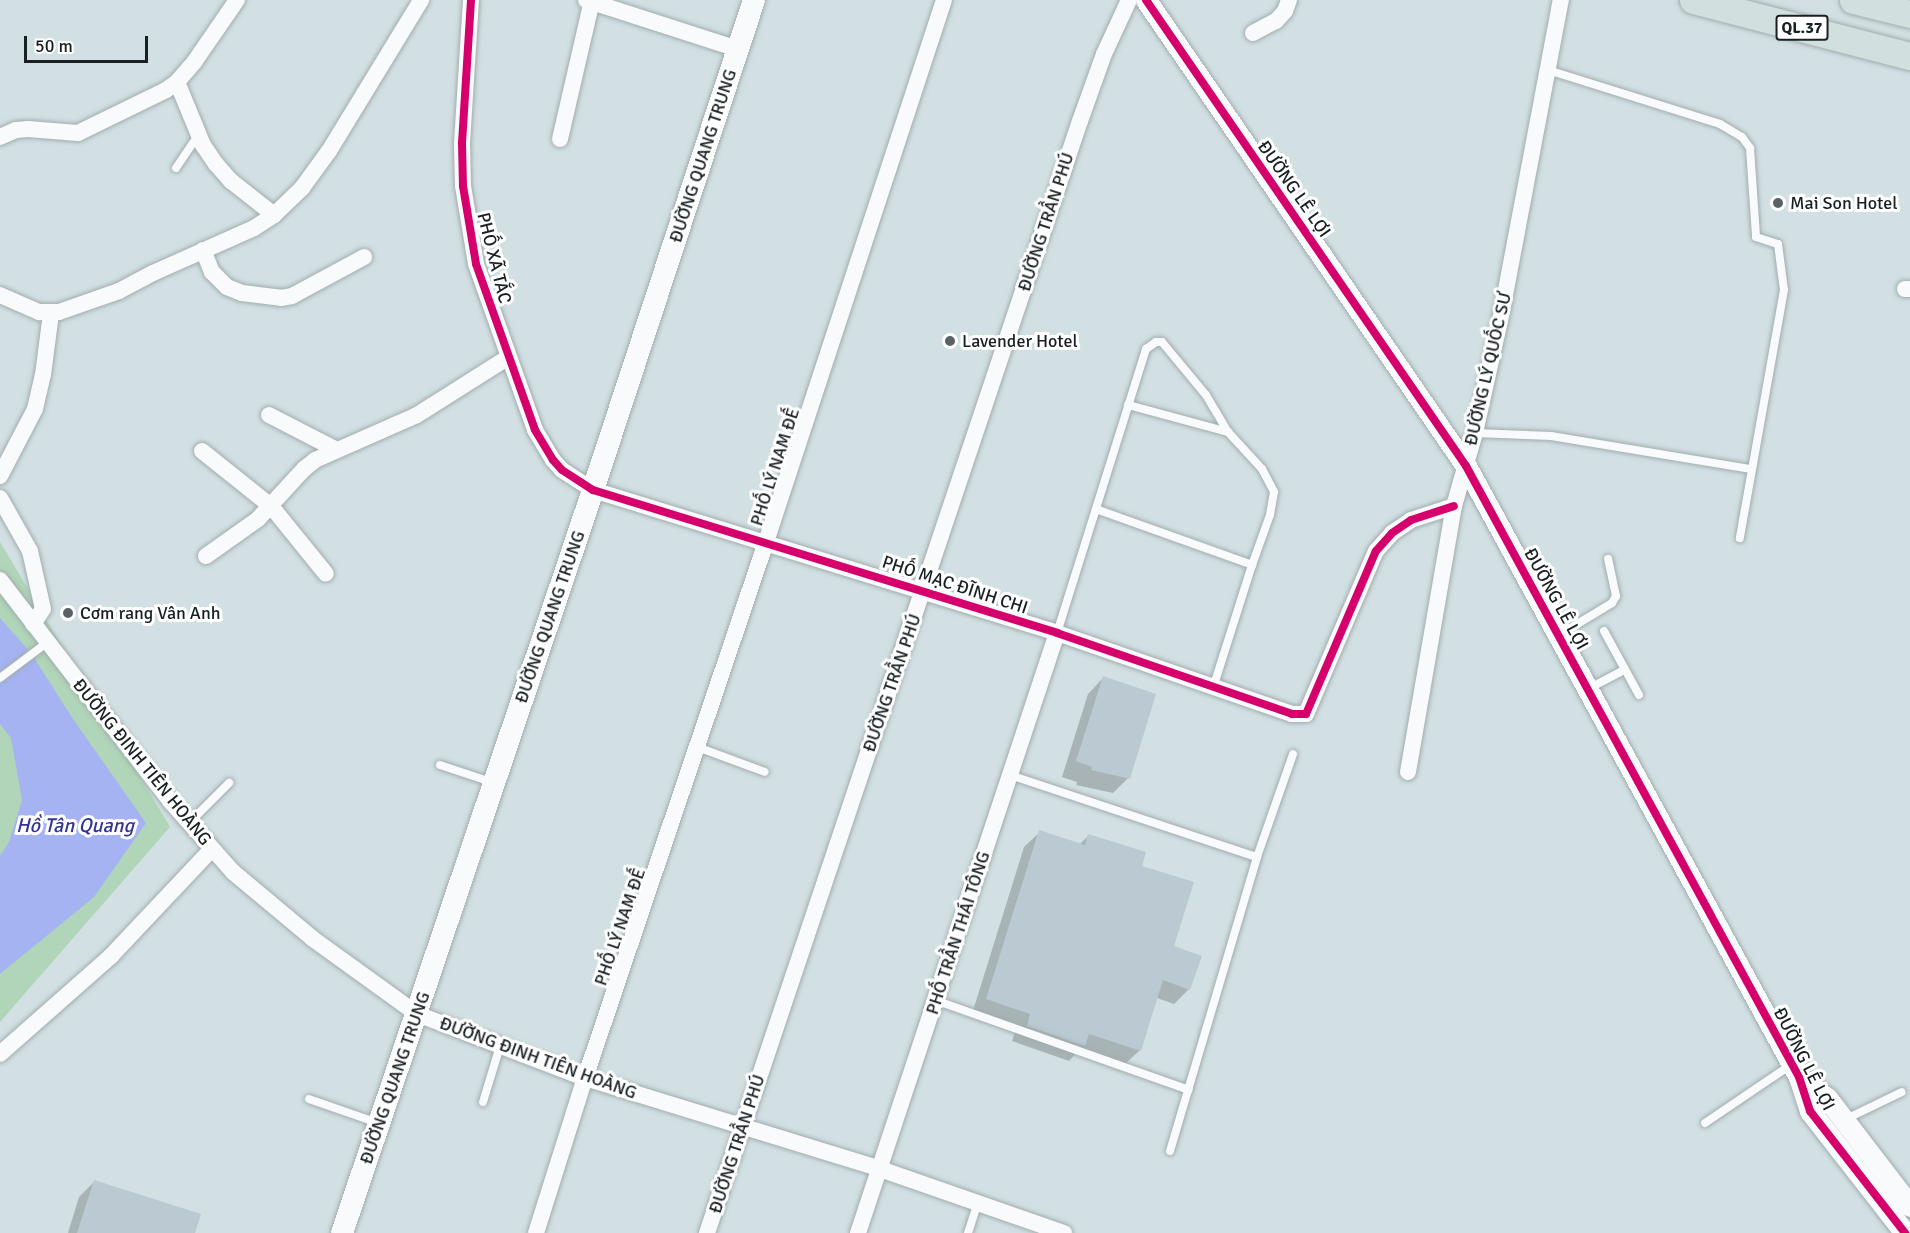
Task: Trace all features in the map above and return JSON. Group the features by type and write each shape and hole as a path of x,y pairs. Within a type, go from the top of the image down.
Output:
{"highway":[{"name":"QL.37","path":"1693,0 1910,56"},
{"path":"1853,0 1910,14"}],"main road":[{"name":"ĐƯỜNG QUANG TRUNG","path":"342,1233 593,490 754,0"}],"street":[{"path":"0,137 16,130 28,129 78,133 166,90 177,82 237,0"},
{"path":"0,295 39,312 51,314 118,291 254,228 274,215 302,188 330,151 421,0"},
{"name":"PHỐ XÃ TẮC","path":"471,0 462,143 463,186 476,264 507,358 535,430 562,470 593,490"},
{"path":"560,139 590,0 738,49"},
{"name":"PHỐ LÝ NAM ĐẾ","path":"536,1233 585,1078 766,542 944,0"},
{"name":"ĐƯỜNG TRẦN PHÚ","path":"707,1233 1080,122 1104,54 1129,0"},
{"name":"ĐƯỜNG LÊ LỢI","path":"1146,0 1466,466 1795,1070 1810,1111 1905,1233"},
{"path":"1253,33 1275,21 1285,11 1289,0"},
{"name":"ĐƯỜNG LÝ QUỐC SƯ","path":"1408,772 1454,506 1475,433 1502,311 1561,0"},
{"path":"177,82 199,134 216,164 231,181 274,215"},
{"path":"203,250 217,280 242,293 267,297 292,296 363,257"},
{"path":"0,476 35,409 43,375 51,314"},
{"path":"206,556 246,529 271,506 303,469 335,450 361,442 417,415 507,358"},
{"path":"269,415 335,450"},
{"path":"202,451 271,506 326,574"},
{"name":"PHỐ MẠC ĐĨNH CHI","path":"593,490 923,590 1057,633 1292,714 1306,714 1376,551 1392,533 1411,520 1454,506"},
{"path":"0,498 25,538 30,551 43,609 33,624"},
{"name":"ĐƯỜNG ĐINH TIÊN HOÀNG","path":"0,580 189,823 232,872 313,939 417,1014 585,1078 880,1169 1064,1233"},
{"name":"PHỐ TRẦN THÁI TÔNG","path":"858,1233 1057,633"},
{"path":"0,1054 111,956 212,849"},
{"name":"ĐƯỜNG LÊ LỢI","path":"1795,1070 1827,1098 1910,1206"}],"lane":[{"path":"1548,70 1720,124 1742,137 1750,148 1756,237 1778,244 1784,290 1740,538"},
{"path":"176,168 199,134"},
{"path":"1057,633 1146,349 1156,342 1162,342 1206,395 1228,432 1262,469 1274,492 1270,515 1251,565 1213,688"},
{"path":"1128,405 1228,432"},
{"path":"1475,433 1551,436 1751,469"},
{"path":"1096,509 1251,565"},
{"path":"1559,635 1612,603 1616,596 1608,559"},
{"path":"1604,630 1639,696"},
{"path":"0,678 48,642"},
{"path":"1588,689 1624,670"},
{"path":"697,747 765,772"},
{"path":"1170,1150 1257,857 1293,754"},
{"path":"440,765 494,783"},
{"path":"1010,775 1257,857"},
{"path":"189,823 229,783"},
{"path":"935,1000 1189,1090"},
{"path":"483,1102 500,1047"},
{"path":"1705,1123 1795,1070"},
{"path":"1844,1120 1902,1092"},
{"path":"309,1099 378,1123"},
{"path":"968,1233 978,1203"}],"green space":[{"name":"Hồ Tân Quang","path":"0,542 170,827 0,1022"}],"water":[{"name":"Hồ Tân Quang","path":"0,618 31,653 73,719 146,823 94,897 0,974 0,856 9,842 22,800 11,738 0,724"}],"building":[{"path":"1103,676 1156,694 1130,779 1091,770 1092,767 1076,761"},
{"path":"1039,830 1085,845 1088,834 1146,852 1142,866 1194,882 1174,946 1202,956 1190,990 1163,980 1141,1051 1089,1034 1085,1046 1027,1026 1030,1014 986,999"},
{"path":"94,1180 201,1214 195,1233 77,1233"}],"cycle path":[{"path":"471,0 462,143 463,186 476,264 535,430 553,460 562,470 593,490 1057,633 1292,714 1306,714 1376,551 1392,533 1411,520 1454,506"},
{"path":"1146,0 1466,466 1799,1077 1810,1111 1905,1233"}],"place":[{"name":"Mai Son Hotel","path":"1778,203"},
{"name":"Lavender Hotel","path":"950,341"},
{"name":"Cơm rang Vân Anh","path":"68,613"}]}
